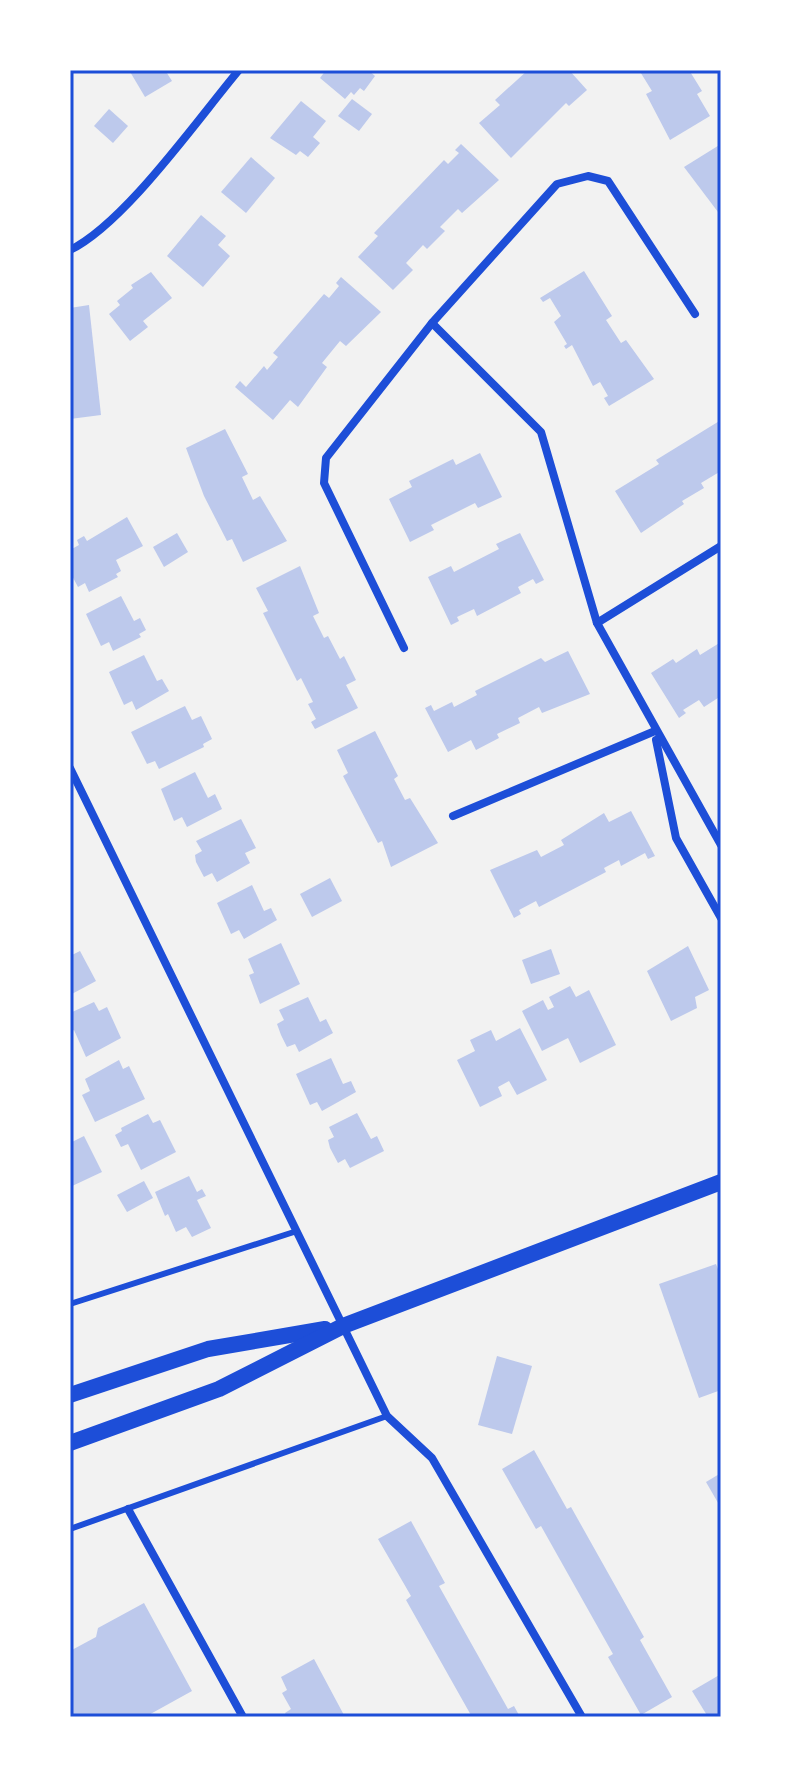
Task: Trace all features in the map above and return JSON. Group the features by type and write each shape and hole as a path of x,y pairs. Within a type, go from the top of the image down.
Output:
{"main road":[{"path":"70,1443 219,1389 343,1326 721,1182"},
{"path":"70,1395 208,1349 343,1326"}],"street":[{"path":"70,250 89,241 116,216 239,70"},
{"path":"404,648 324,483 326,458 432,323 557,184 588,176 608,181 695,314"},
{"path":"432,323 541,432 597,623 721,845"},
{"path":"597,623 721,546"},
{"path":"453,816 655,731"},
{"path":"655,731 676,838 721,918"},
{"path":"70,768 387,1416 432,1458 582,1717"},
{"path":"128,1509 243,1717"}],"lane":[{"path":"70,1304 297,1231"},
{"path":"70,1529 387,1416"}],"building":[{"path":"129,70 165,70 172,81 145,97"},
{"path":"326,70 368,70 375,76 364,91 360,88 345,99 320,78"},
{"path":"528,70 569,70 587,90 569,106 566,103 511,158 479,123 500,105 495,100"},
{"path":"639,70 689,70 702,91 697,94 710,116 670,140 646,94 652,91"},
{"path":"352,99 372,114 359,131 338,116"},
{"path":"301,101 326,121 313,137 320,143 308,157 300,151 296,155 270,138"},
{"path":"109,109 128,126 113,143 94,126"},
{"path":"461,144 499,180 462,213 458,209 440,227 445,231 427,249 423,245 406,263 413,270 393,290 358,257 378,236 374,233 444,160 448,164 459,153 455,150"},
{"path":"721,144 721,216 684,167"},
{"path":"251,157 275,178 246,213 221,192"},
{"path":"201,215 226,236 218,245 230,256 203,287 167,256"},
{"path":"584,271 612,316 606,320 621,343 626,340 654,379 609,406 604,398 608,396 600,382 593,386 572,345 566,349 564,346 567,344 554,322 561,316 550,298 543,302 540,298"},
{"path":"151,272 172,298 143,321 148,327 130,341 109,314 120,305 117,301 133,288 131,285"},
{"path":"341,277 381,312 346,346 340,341 322,363 327,367 298,407 290,400 273,420 235,387 240,381 246,387 264,366 267,370 278,357 273,353 324,294 329,298 339,286 336,283"},
{"path":"89,305 101,415 70,419 70,308"},
{"path":"721,420 721,471 701,483 704,488 682,501 684,504 641,533 615,491 659,464 656,460"},
{"path":"225,429 248,474 242,477 253,500 260,496 287,541 243,562 232,539 227,541 204,496 186,448"},
{"path":"480,453 502,497 478,508 475,503 431,525 434,530 410,542 389,499 412,487 409,481 453,459 456,465"},
{"path":"127,517 143,546 116,560 121,571 116,574 118,577 89,592 85,583 78,587 70,572 70,550 79,545 77,540 84,536 87,541"},
{"path":"177,533 188,552 164,567 153,547"},
{"path":"520,533 544,580 536,584 533,579 518,587 521,593 477,616 474,609 457,617 459,621 451,625 428,577 451,566 454,572 499,549 496,544"},
{"path":"300,566 319,613 313,616 340,659 344,656 356,680 346,685 358,708 315,729 311,722 316,719 308,704 313,702 301,678 297,681 263,613 268,611 256,588"},
{"path":"121,596 134,621 140,618 146,630 139,634 141,637 113,651 109,642 101,646 86,614"},
{"path":"721,642 721,696 704,707 699,700 683,710 686,713 679,718 651,673 673,659 676,663 697,649 700,655"},
{"path":"568,651 590,694 542,713 539,707 518,718 520,723 497,734 499,738 476,750 471,740 448,752 425,708 431,705 434,711 452,702 454,707 477,695 475,691 541,658 545,662"},
{"path":"144,655 157,681 162,679 169,691 136,710 132,701 124,705 109,672"},
{"path":"185,706 192,720 201,716 212,739 203,744 204,747 159,769 155,761 147,764 131,732"},
{"path":"375,731 398,776 394,779 405,800 410,798 438,843 391,867 382,841 378,843 343,776 348,773 337,750"},
{"path":"195,772 208,798 215,794 222,809 187,827 182,817 174,821 161,789"},
{"path":"631,811 655,856 648,859 645,853 621,866 619,860 604,868 606,872 539,907 536,901 519,910 521,914 514,918 490,870 537,850 541,857 564,845 561,840 604,813 609,822"},
{"path":"241,819 256,848 245,853 250,863 217,882 212,873 204,877 196,862 195,855 202,851 196,841"},
{"path":"330,878 342,901 312,917 300,894"},
{"path":"252,885 264,911 271,908 277,920 244,939 239,930 231,934 217,903"},
{"path":"281,943 300,984 260,1004 249,975 254,973 248,959"},
{"path":"688,946 709,990 695,997 697,1008 671,1021 647,971"},
{"path":"551,949 560,974 531,984 522,960"},
{"path":"80,951 96,981 70,995 70,956"},
{"path":"570,986 576,997 589,990 616,1045 580,1063 568,1038 542,1051 522,1011 543,1000 548,1010 554,1007 549,997"},
{"path":"308,997 320,1022 326,1019 333,1033 299,1052 295,1044 287,1047 281,1035 277,1024 284,1020 279,1010"},
{"path":"94,1002 99,1011 107,1007 121,1038 86,1057 74,1030 70,1032 70,1013"},
{"path":"520,1028 547,1080 517,1095 509,1081 498,1087 502,1096 480,1107 457,1060 475,1051 470,1040 491,1030 496,1041"},
{"path":"331,1058 343,1084 351,1081 356,1092 322,1111 317,1102 310,1105 296,1074"},
{"path":"119,1060 123,1069 129,1066 145,1099 95,1122 82,1095 90,1091 85,1079"},
{"path":"357,1113 371,1139 377,1136 384,1151 350,1168 345,1159 338,1163 330,1148 328,1140 334,1137 329,1127"},
{"path":"148,1114 153,1123 160,1120 176,1152 141,1170 128,1144 121,1147 115,1135 122,1131 121,1128"},
{"path":"84,1136 102,1172 70,1187 70,1143"},
{"path":"189,1176 197,1192 202,1189 206,1196 197,1200 211,1228 192,1237 186,1227 176,1232 155,1192"},
{"path":"144,1181 153,1198 127,1212 117,1195"},
{"path":"716,1264 721,1277 721,1390 699,1398 659,1284"},
{"path":"497,1356 532,1366 512,1434 478,1425"},
{"path":"534,1450 567,1509 571,1507 644,1637 640,1640 672,1697 641,1715 608,1657 613,1654 541,1526 536,1529 502,1469"},
{"path":"721,1473 721,1508 706,1482"},
{"path":"411,1521 445,1583 439,1586 508,1709 514,1706 520,1717 472,1717 406,1600 411,1596 378,1539"},
{"path":"144,1603 192,1691 145,1717 70,1717 70,1651 96,1637 98,1628"},
{"path":"314,1659 345,1717 287,1717 285,1713 291,1709 282,1693 287,1690 281,1677"},
{"path":"721,1674 721,1715 708,1717 692,1691"}]}
